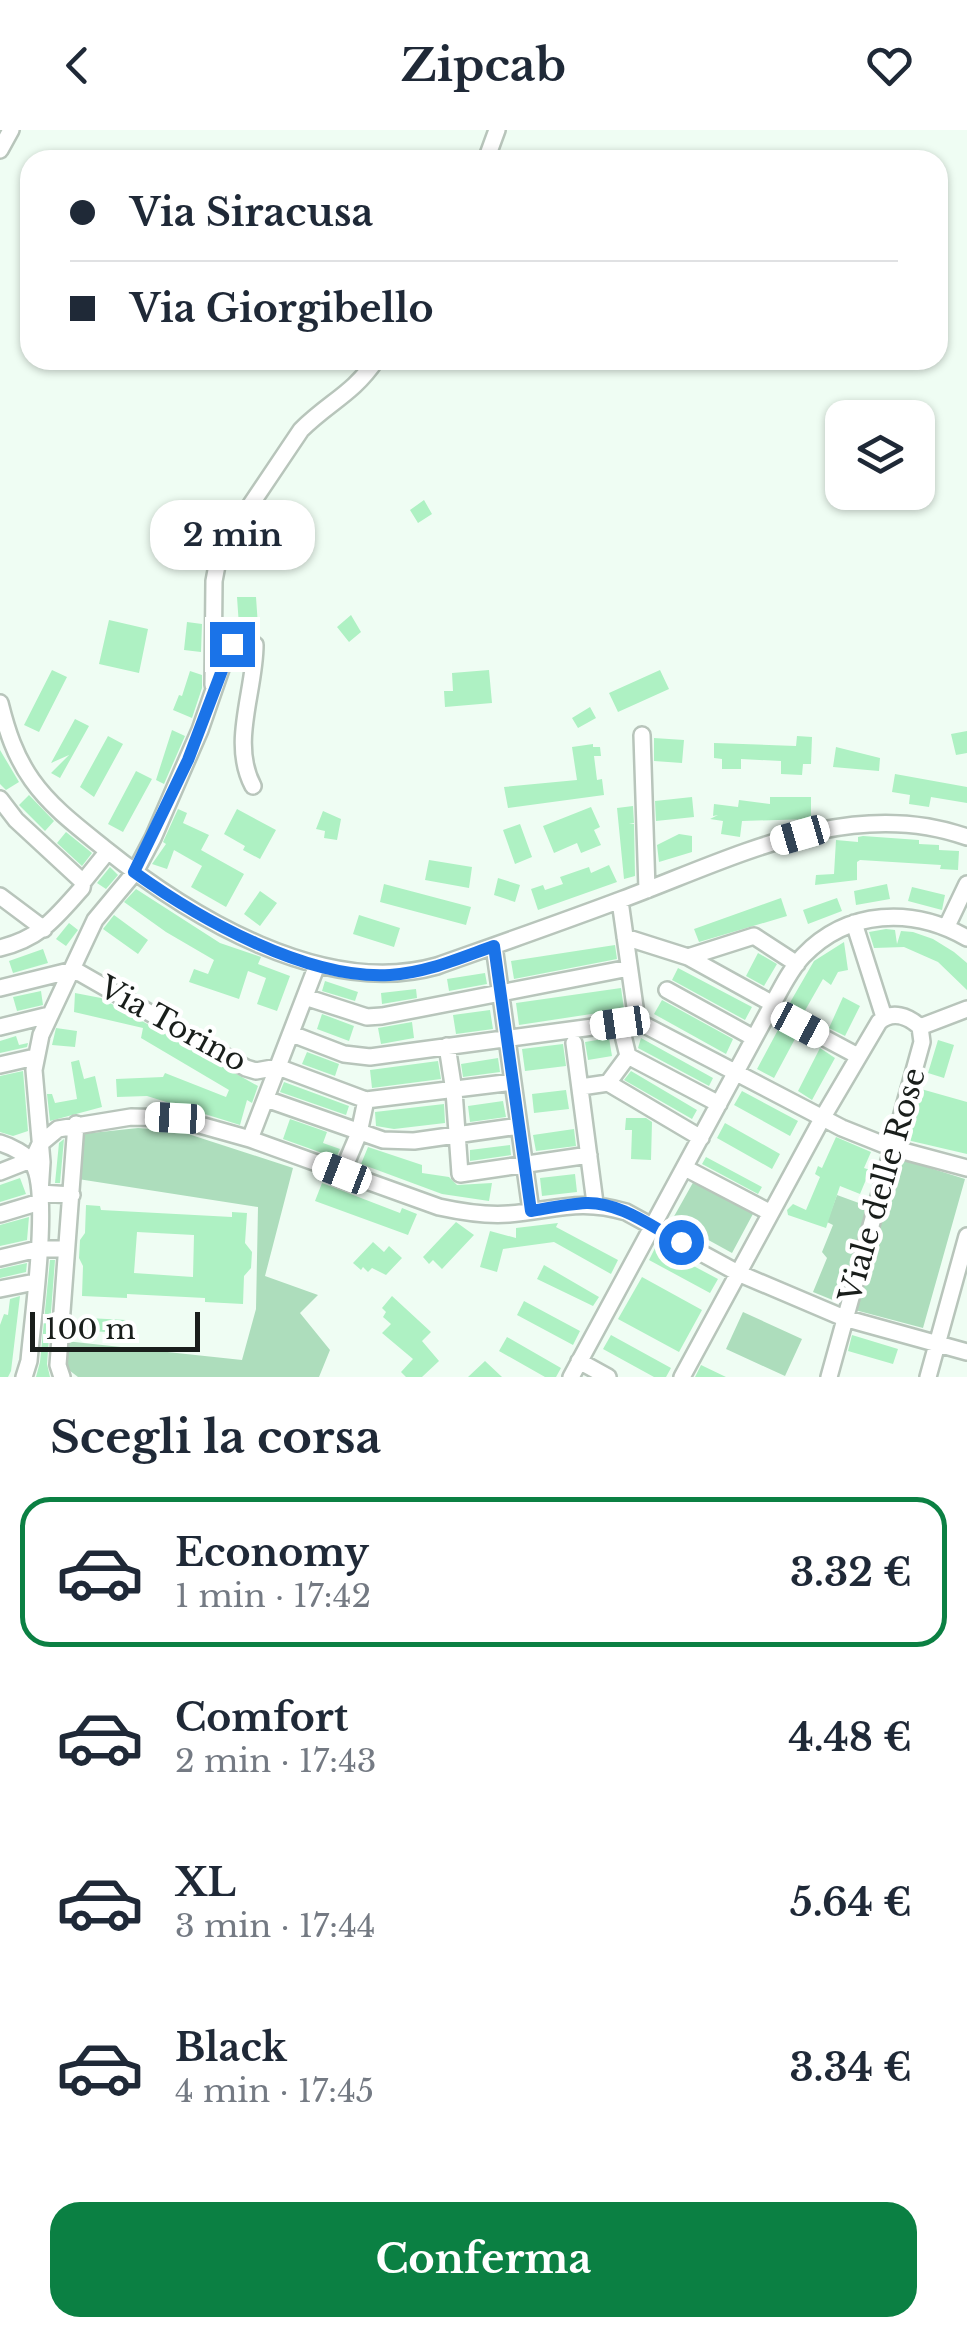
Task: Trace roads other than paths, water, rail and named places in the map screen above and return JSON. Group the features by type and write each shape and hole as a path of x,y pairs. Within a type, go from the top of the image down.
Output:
{"street":[{"path":"0,150 11,130"},
{"path":"214,689 210,676 214,580 227,540 301,430 316,414 360,385 370,370"},
{"path":"24,1377 30,1362 40,1197 35,1160 35,1056 69,971 95,920 134,872 188,760 232,644 243,638 251,641 255,652 248,691 244,768 253,786"},
{"path":"0,702 4,742 51,804 179,904 224,929 318,965 388,976 437,966 771,843 830,828 896,824 967,837"},
{"path":"642,736 647,890"},
{"path":"0,799 16,820 83,882"},
{"path":"0,948 20,943 44,929 82,888 108,851"},
{"path":"947,926 967,884"},
{"path":"0,896 44,929"},
{"path":"608,1083 628,1056 629,968 620,901"},
{"path":"571,1377 771,1006 798,964 831,934 876,917 898,916 947,926 967,938"},
{"path":"854,924 884,1017"},
{"path":"688,957 754,936 798,964"},
{"path":"625,937 688,957 858,1056"},
{"path":"494,946 531,1211"},
{"path":"250,1138 318,965"},
{"path":"305,998 367,1017 629,968"},
{"path":"0,988 69,971"},
{"name":"Via Torino","path":"69,971 80,973 246,1068 256,1071 278,1067 366,1100"},
{"path":"667,990 754,1038"},
{"path":"920,1027 967,1009"},
{"path":"0,1027 50,1015"},
{"name":"Viale delle Rose","path":"682,1377 858,1056 884,1017 903,1016 920,1027 922,1042 829,1377"},
{"path":"292,1034 358,1057 628,1022 892,1148 967,1168"},
{"path":"574,1043 595,1204"},
{"path":"446,1046 454,1090 460,1174 589,1155"},
{"path":"0,1065 35,1056"},
{"path":"628,1056 719,1104"},
{"path":"342,1173 359,1133 366,1100 512,1082"},
{"path":"581,1087 608,1083 701,1138"},
{"path":"266,1099 383,1140 414,1141 519,1126"},
{"path":"0,1172 35,1160 58,1129 131,1116 175,1118 250,1138 463,1212 496,1214 595,1204 626,1212 738,1273 844,1318 967,1352"},
{"path":"62,1377 58,1365 76,1124"},
{"path":"6,1145 35,1160"},
{"path":"685,1168 770,1213"},
{"path":"0,1214 40,1197 72,1195"},
{"path":"928,1377 967,1236"},
{"path":"0,1258 38,1249 66,1248"},
{"path":"0,1288 36,1282"},
{"path":"579,1361 608,1377"}]}
